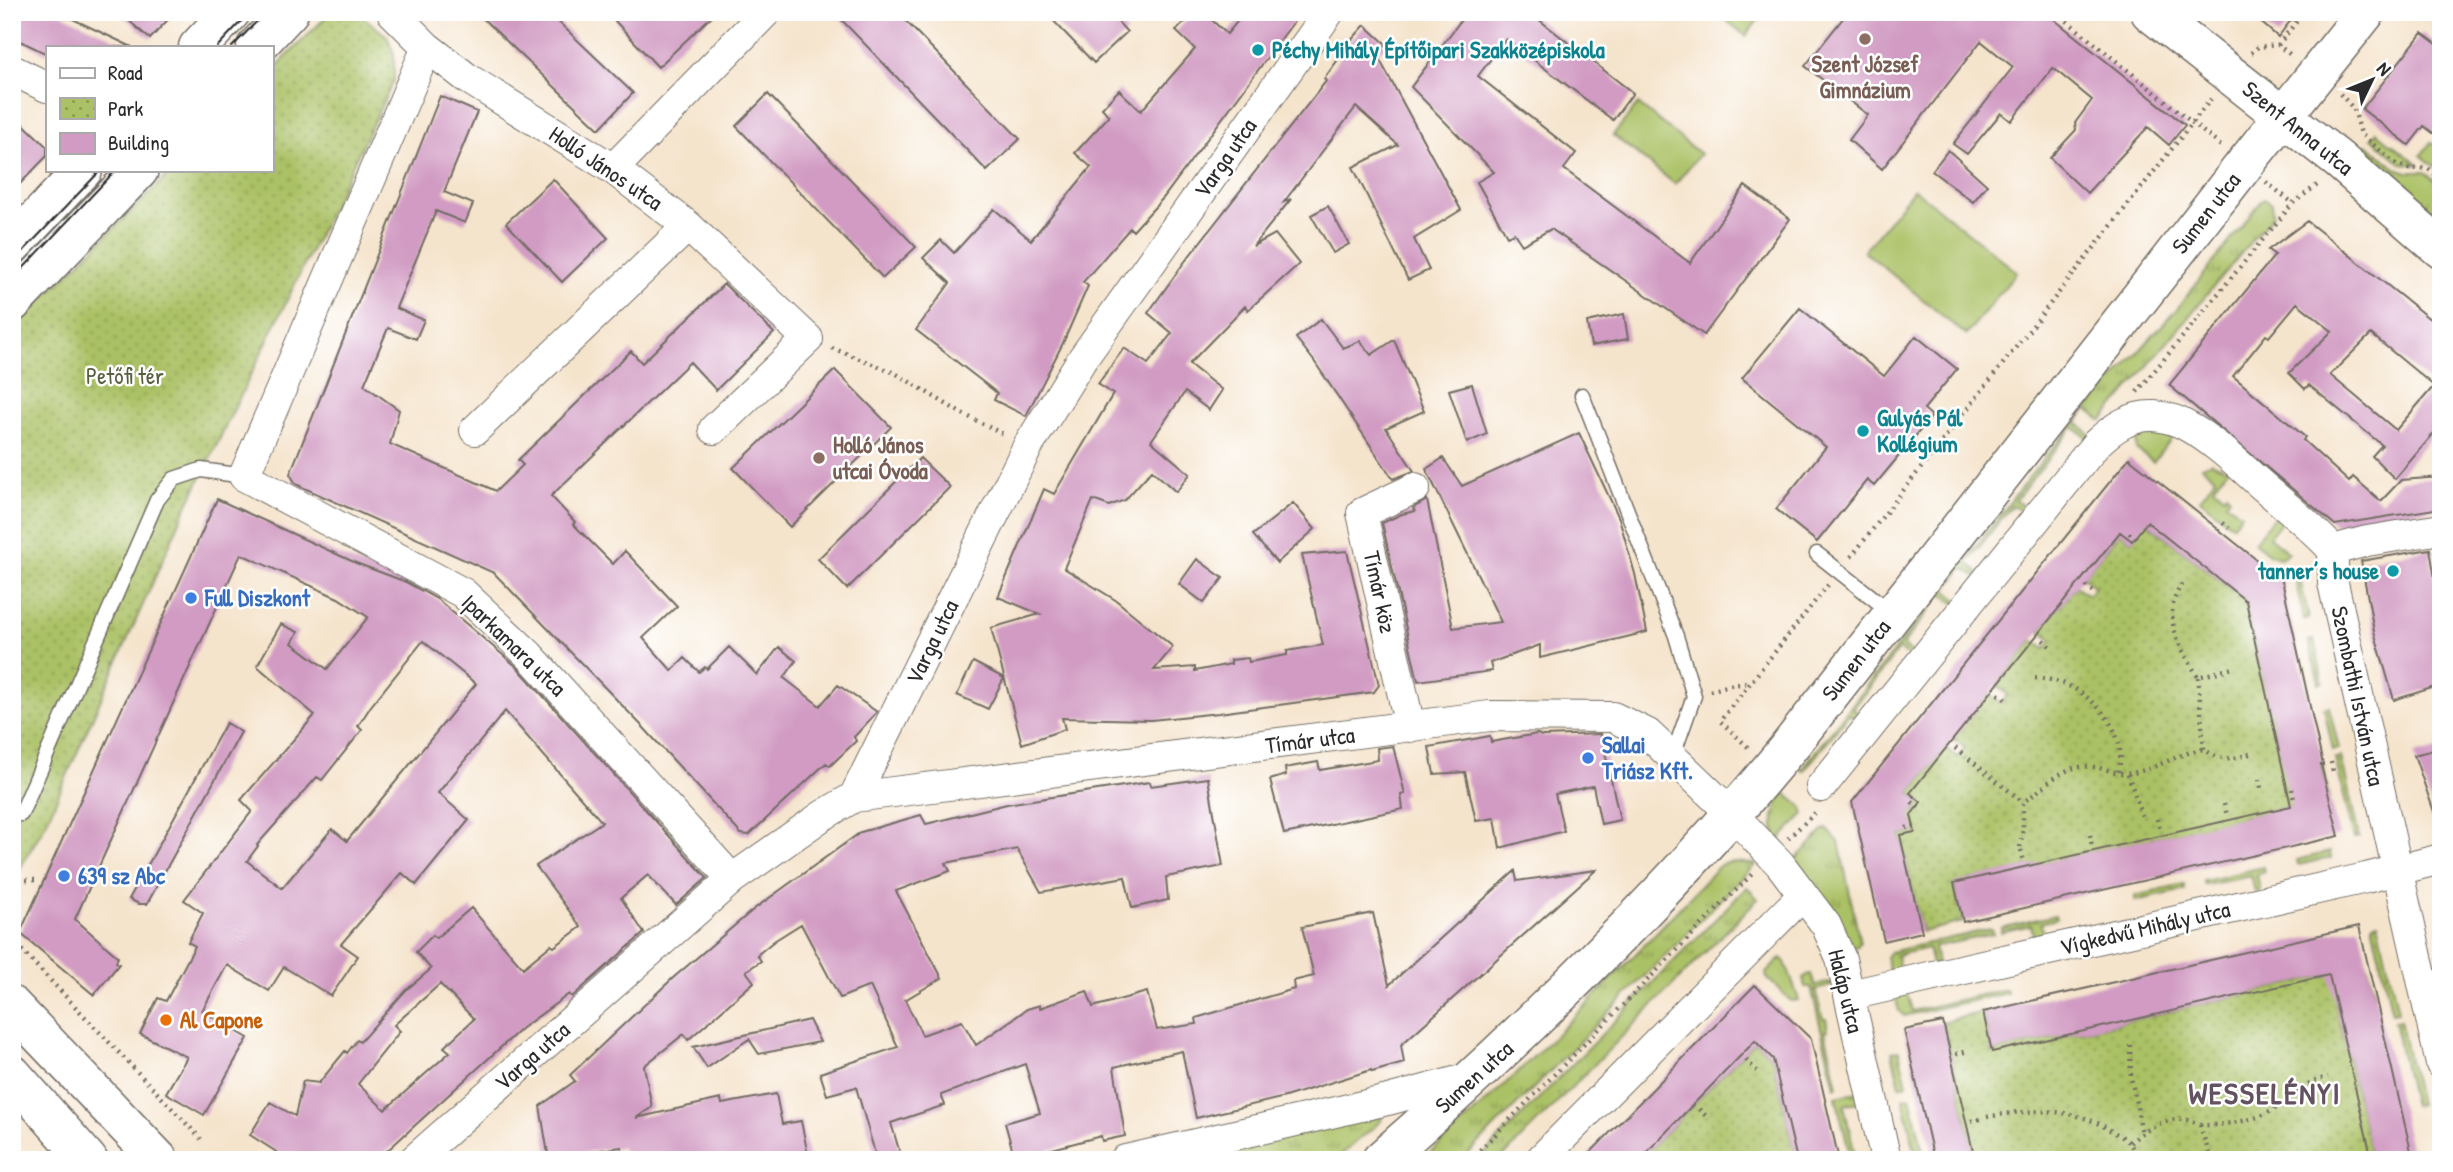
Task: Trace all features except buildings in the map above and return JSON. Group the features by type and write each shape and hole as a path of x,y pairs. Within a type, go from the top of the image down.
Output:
{"street":[{"path":"199,46 231,12"},
{"path":"257,46 289,12"},
{"name":"Holló János utca","path":"392,12 427,47 467,78 613,169 688,226 808,339"},
{"path":"613,169 765,12"},
{"name":"Varga utca","path":"414,1160 732,879 854,797 1028,446 1081,361 1329,12"},
{"name":"Szent Anna utca","path":"2150,12 2339,160 2441,249"},
{"name":"Sumen utca","path":"1381,1160 1477,1076 1614,942 1732,814 1788,748 2366,12"},
{"path":"244,476 427,47"},
{"path":"12,70 46,87"},
{"path":"12,245 81,172"},
{"path":"12,303 137,172"},
{"path":"475,430 688,226"},
{"path":"714,429 808,339"},
{"path":"1819,799 2097,443 2113,429 2131,419 2164,418 2198,432 2333,550 2377,538 2441,530"},
{"name":"Iparkamara utca","path":"244,476 463,593 529,655 732,879"},
{"name":"Tímár köz","path":"1410,727 1362,513 1415,488"},
{"name":"Szombathi István utca","path":"2333,550 2333,583 2441,1064"},
{"name":"Tímár utca","path":"854,797 1490,716 1613,717 1648,734 1732,814"},
{"name":"Haláp utca","path":"1732,814 1780,864 1826,925 1838,948 1886,1160"},
{"name":"Vígkedvű Mihály utca","path":"1850,995 2441,859"},
{"path":"1540,1160 1803,895"},
{"path":"12,1006 159,1160"},
{"path":"12,1073 88,1160"},
{"path":"1125,1160 1388,1100 1477,1076"}],"lane":[{"path":"1582,395 1676,636 1694,696 1672,758"},
{"path":"21,814 157,500 174,479 201,470 244,476"},
{"path":"1817,554 1892,613"}],"path":[{"path":"2056,12 2192,123"},
{"path":"2251,53 2258,47 2278,45 2304,12"},
{"path":"1720,721 2211,99"},
{"path":"2354,109 2361,134 2395,163 2409,169 2428,168 2441,179"},
{"path":"2134,395 2293,203"},
{"path":"808,339 895,373 961,412 1028,446"},
{"path":"2223,523 2229,528"},
{"path":"2129,533 2138,540"},
{"path":"2182,584 2172,602 2173,619 2179,643 2199,677 2204,749"},
{"path":"2086,586 2095,593"},
{"path":"2042,640 2052,648"},
{"path":"2199,677 2233,668"},
{"path":"2035,678 2077,690 2102,713 2114,729 2120,746 2118,772"},
{"path":"1694,696 1730,685 1750,683"},
{"path":"1998,694 2009,702"},
{"path":"1955,748 2023,802"},
{"path":"2023,802 2052,778 2066,771 2090,767 2128,774 2147,770 2180,755 2204,749 2225,760 2253,753"},
{"path":"2331,762 2333,771"},
{"path":"2128,774 2143,819"},
{"path":"2259,779 2261,788"},
{"path":"2292,789 2294,800"},
{"path":"1782,845 1819,799"},
{"path":"1912,802 1922,810"},
{"path":"2023,802 2020,849 2024,862"},
{"path":"2224,804 2227,815"},
{"path":"2157,819 2160,830"},
{"path":"1906,828 1917,825"},
{"path":"2090,835 2092,846"},
{"path":"1470,1160 1758,869"},
{"path":"12,880 39,880"},
{"path":"12,940 201,1139"},
{"path":"2130,1045 2130,1077 2142,1133"},
{"path":"1956,1054 1968,1051"},
{"path":"1746,1060 1757,1070"},
{"path":"2130,1143 2142,1133 2172,1119 2213,1124 2262,1115 2286,1103 2305,1085 2328,1077"},
{"path":"1699,1109 1709,1119"},
{"path":"1971,1121 2022,1111 2063,1113 2089,1119 2130,1143 2137,1160"},
{"path":"2199,1124 2211,1160"},
{"path":"2352,1151 2354,1160"}],"green space":[{"name":"Petőfi tér","path":"331,12 357,12 387,36 394,54 394,80 184,512 45,825 12,882 12,329 171,172 273,172 273,70"},
{"path":"1716,12 1764,12 1746,36"},
{"path":"1638,104 1700,154 1675,184 1613,135"},
{"path":"2377,132 2417,165 2401,163 2372,138"},
{"path":"2431,142 2441,150 2441,172 2421,155"},
{"path":"2367,144 2396,168 2408,172 2425,172 2441,185 2441,218 2364,151 2362,149"},
{"path":"1914,189 2017,272 1966,335 1864,251"},
{"path":"2264,198 2272,203 2273,215 2102,421 2087,409 2175,311"},
{"path":"2085,411 2077,423 2091,435 2088,438 2073,427 2016,500 2030,512 2026,515 2012,505 1967,563 1980,573 1977,577 1963,568 1946,590 1958,600 1956,604 1942,594 1903,645 1914,655 1912,659 1899,649 1853,709 1864,718 1861,722 1849,714 1804,771 1801,770 2049,452"},
{"path":"2136,427 2176,433 2153,462 2136,449"},
{"path":"2211,462 2228,469 2214,487 2224,496 2226,493 2230,497 2226,502 2241,514 2232,525 2200,499 2216,478 2202,466"},
{"path":"2135,513 2246,601 2285,773 2323,765 2329,798 1954,884 1963,922 1922,932 1900,835 1914,832 1903,802 1915,811 1921,802 1910,793 1946,748 1958,757 1965,748 1953,739 1989,694 2001,703 2008,695 1997,685 2033,640 2045,649 2052,640 2040,631 2076,586 2088,595 2095,587 2083,577 2120,532 2132,541 2138,532"},
{"path":"2277,513 2284,518 2269,537 2289,553 2280,558 2270,555 2254,542"},
{"path":"2300,578 2309,618 2304,619 2295,579"},
{"path":"2314,640 2323,682 2319,683 2309,641"},
{"path":"2329,707 2339,749 2333,750 2324,708"},
{"path":"2341,757 2359,837 2354,838 2335,758"},
{"path":"1784,792 1802,807 1804,814 1778,841 1774,816"},
{"path":"1825,829 1839,842 1860,942 1857,947 1849,949 1841,923 1793,862"},
{"path":"2330,852 2331,858 2298,865 2297,860"},
{"path":"1731,862 1756,864 1462,1160 1422,1160 1573,1018 1716,869"},
{"path":"2263,867 2264,872 2257,874 2260,891 2255,892 2251,876 2205,885 2204,881"},
{"path":"2184,885 2185,890 2135,901 2135,896"},
{"path":"1747,887 1758,899 1500,1160 1478,1160"},
{"path":"2055,915 2056,919 2041,923 2044,940 2035,942 2031,925 2001,932 2001,928"},
{"path":"2378,922 2398,1012 2392,1013 2372,924"},
{"path":"1991,929 1993,934 1934,947 1937,964 1932,965 1928,948 1897,955 1900,972 1890,974 1886,957 1890,952"},
{"path":"1781,958 1785,962 1799,1000 1791,1001 1767,978 1766,973"},
{"path":"2368,966 2375,995 2336,1005 2372,1160 2359,1160 2358,1154 2347,1156 2348,1160 1975,1160 1943,1022 1983,1012 1992,1052"},
{"path":"1809,974 1815,985 1834,982 1835,985 1815,990 1823,1019 1826,1019 1828,1030 1825,1031 1838,1086 1835,1087 1811,987 1805,987 1803,978"},
{"path":"2006,989 2007,993 1904,1016 1899,1011 1895,996 1907,993 1912,1011"},
{"path":"2400,1020 2419,1104 2413,1106 2394,1021"},
{"path":"1755,1041 1773,1059 1797,1160 1639,1160"},
{"path":"1899,1051 1907,1084 1900,1086 1892,1052"},
{"path":"1859,1092 1862,1101 1844,1105 1856,1160 1851,1160 1836,1097"},
{"path":"1910,1097 1923,1151 1915,1152 1903,1098"},
{"path":"1382,1116 1381,1121 1335,1160 1180,1160"}],"tram line":[{"path":"218,46 250,12"},
{"path":"233,46 266,12"},
{"path":"12,263 99,172"},
{"path":"12,280 114,172"}],"place":[{"name":"Szent József Gimnázium","path":"1865,39"},
{"name":"Péchy Mihály Építőipari Szakközépiskola","path":"1258,50"},
{"name":"Gulyás Pál Kollégium","path":"1863,431"},
{"name":"Holló János utcai Óvoda","path":"819,458"},
{"name":"tanner’s house","path":"2393,571"},
{"name":"Full Diszkont","path":"191,598"},
{"name":"Sallai Triász Kft.","path":"1588,758"},
{"name":"639 sz Abc","path":"64,876"},
{"name":"Al Capone","path":"166,1020"}],"district":[{"name":"WESSELÉNYI","path":"2265,1094"}]}
